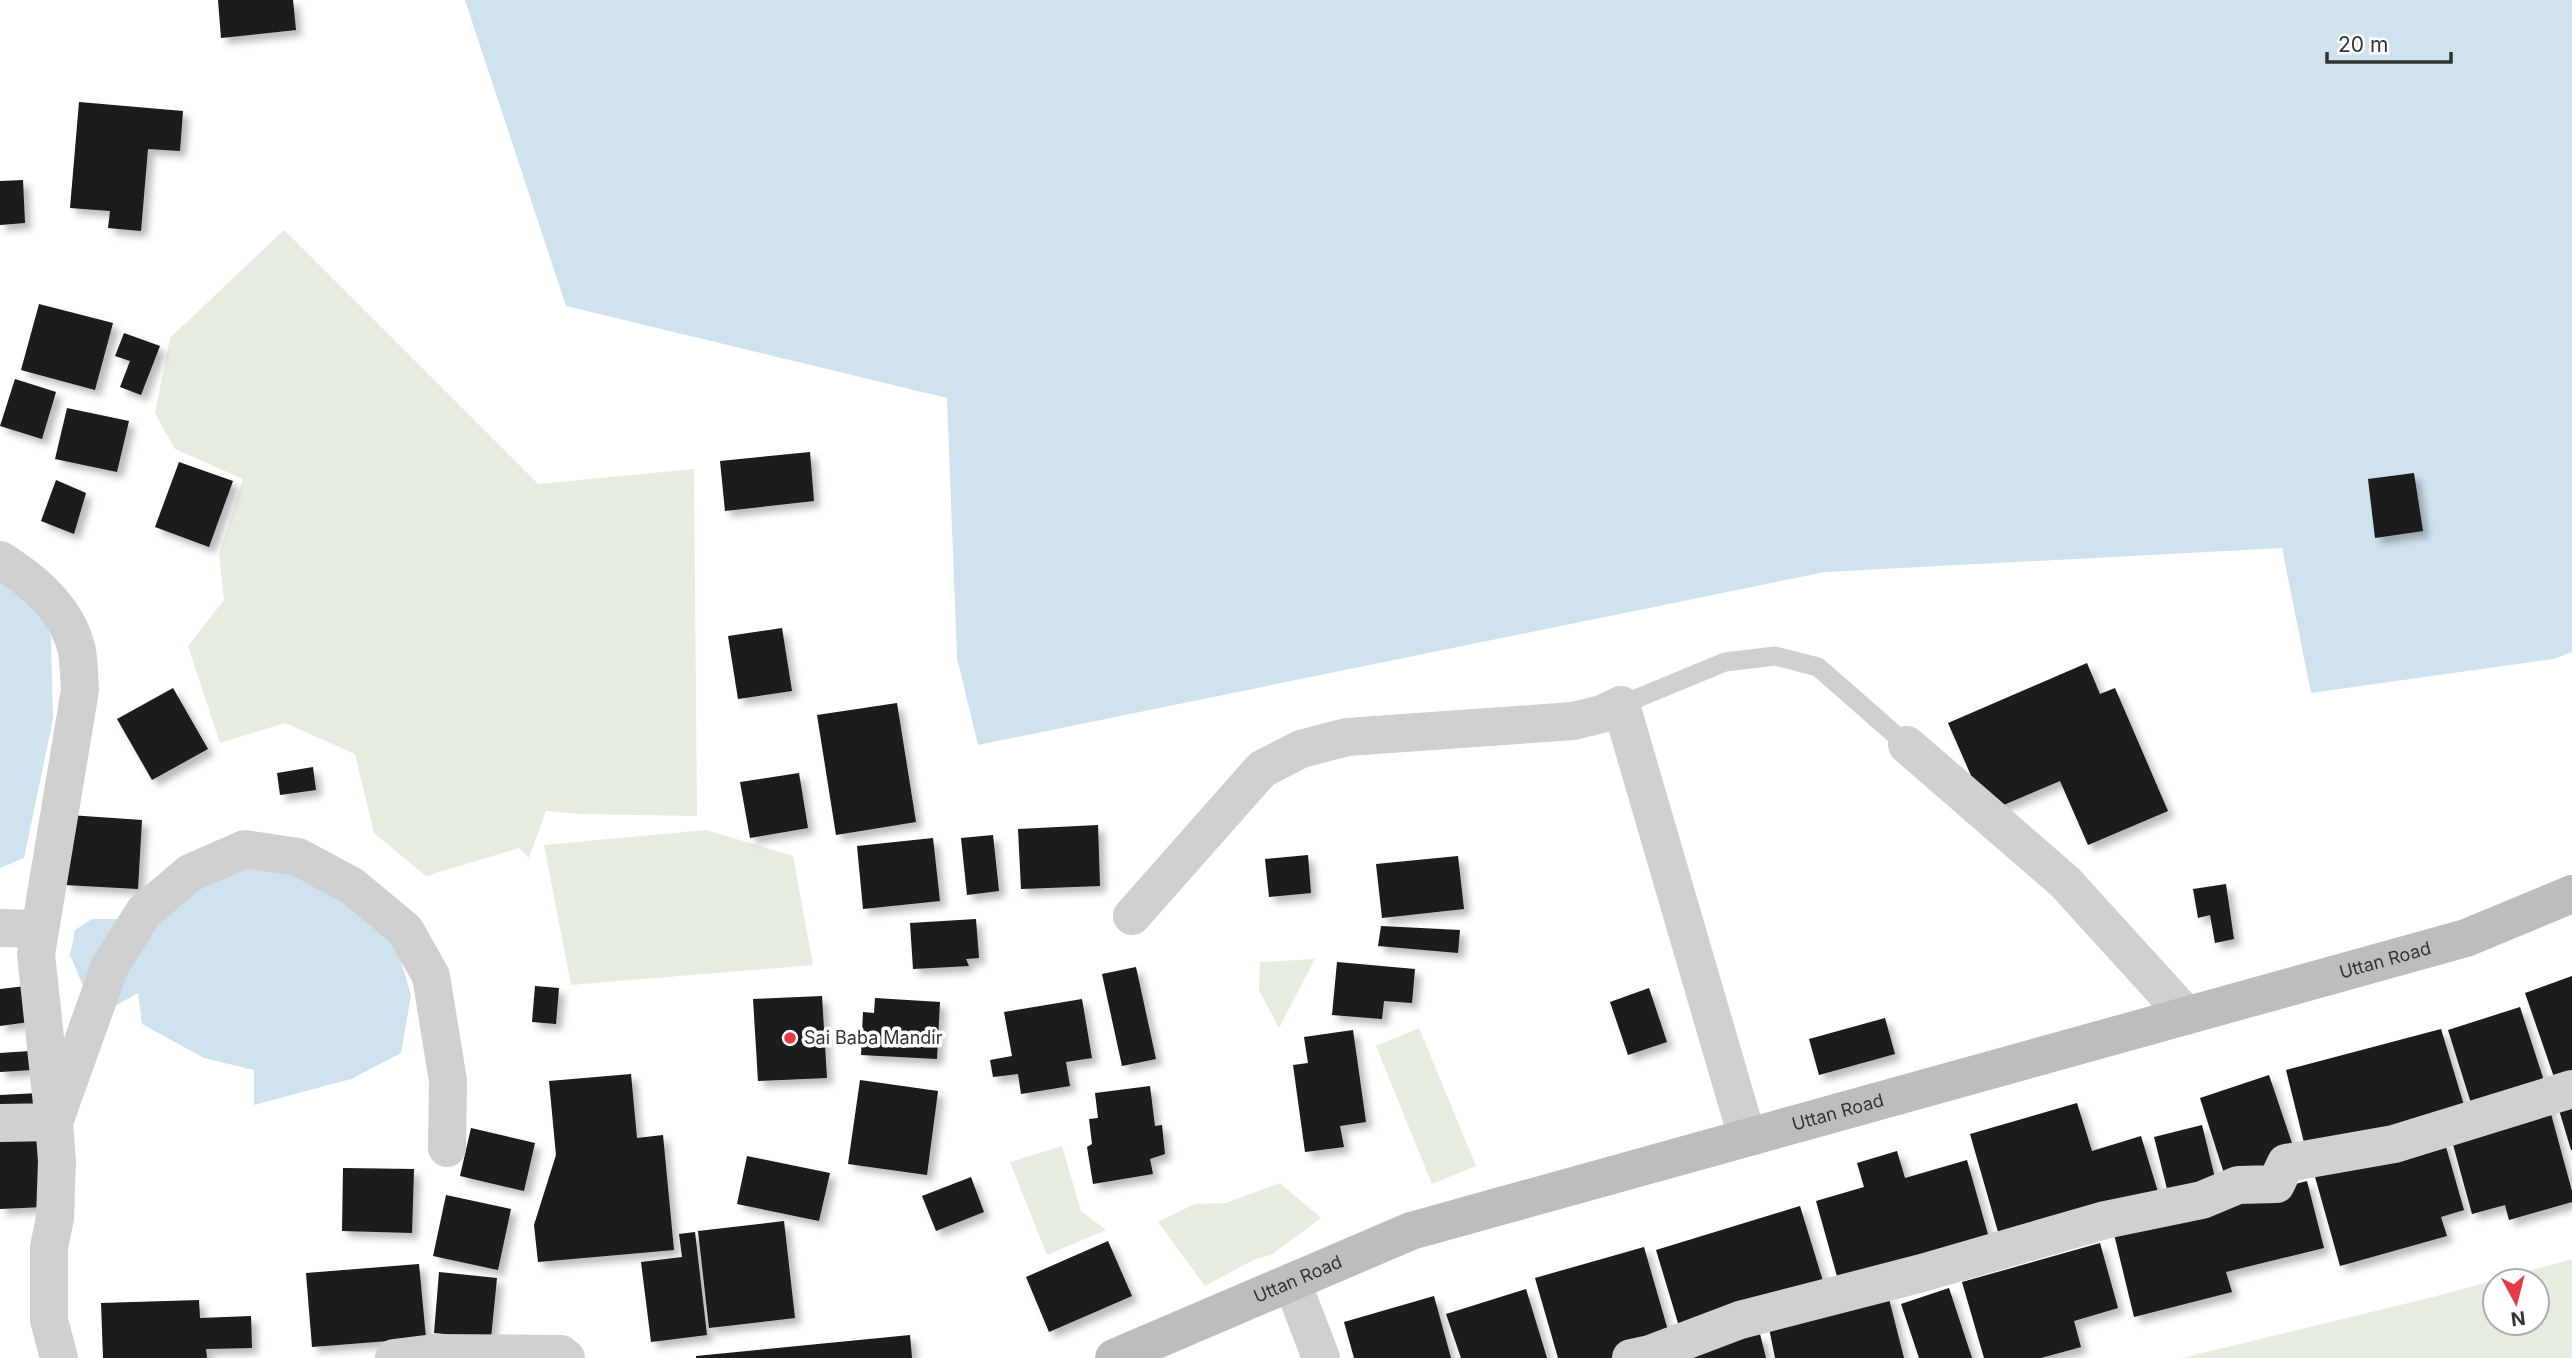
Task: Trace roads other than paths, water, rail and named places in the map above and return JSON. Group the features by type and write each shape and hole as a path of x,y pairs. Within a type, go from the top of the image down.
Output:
{"main road":[{"name":"Uttan Road","path":"1114,1358 1411,1231 2466,938 2572,894"}],"street":[{"path":"0,560 41,590 64,617 76,650 80,690 36,954 54,1122 56,1184 55,1218 49,1247 49,1320 59,1358"},
{"path":"1132,916 1262,769 1301,749 1347,737 1573,721 1602,714 1621,705 1747,1137"},
{"path":"1908,745 2065,882 2186,1016"},
{"path":"54,1122 110,967 144,912 190,873 245,849 298,857 352,886 405,930 431,976 448,1081 447,1149"},
{"path":"0,929 40,929"},
{"path":"1631,1358 1650,1354 1740,1320 1922,1273 2105,1220 2202,1200 2238,1185 2276,1184 2286,1163 2395,1144 2572,1089"},
{"path":"0,1124 54,1122"},
{"path":"1292,1282 1321,1358"},
{"path":"394,1358 434,1353 484,1353 561,1354 566,1358"}],"lane":[{"path":"1621,705 1725,662 1775,656 1818,667 1908,745"}],"water":[{"path":"465,0 2572,0 2572,652 2553,659 2311,693 2282,548 1825,572 978,745 957,658 947,398 566,306"},
{"path":"0,569 33,594 51,637 53,719 24,858 0,868"},
{"path":"220,861 288,870 349,903 396,944 411,995 401,1053 351,1079 254,1105 254,1070 204,1058 142,1024 138,993 101,1014 85,991 70,955 75,930 92,919 120,919"}],"place":[{"name":"Sai Baba Mandir","path":"790,1038"}]}
